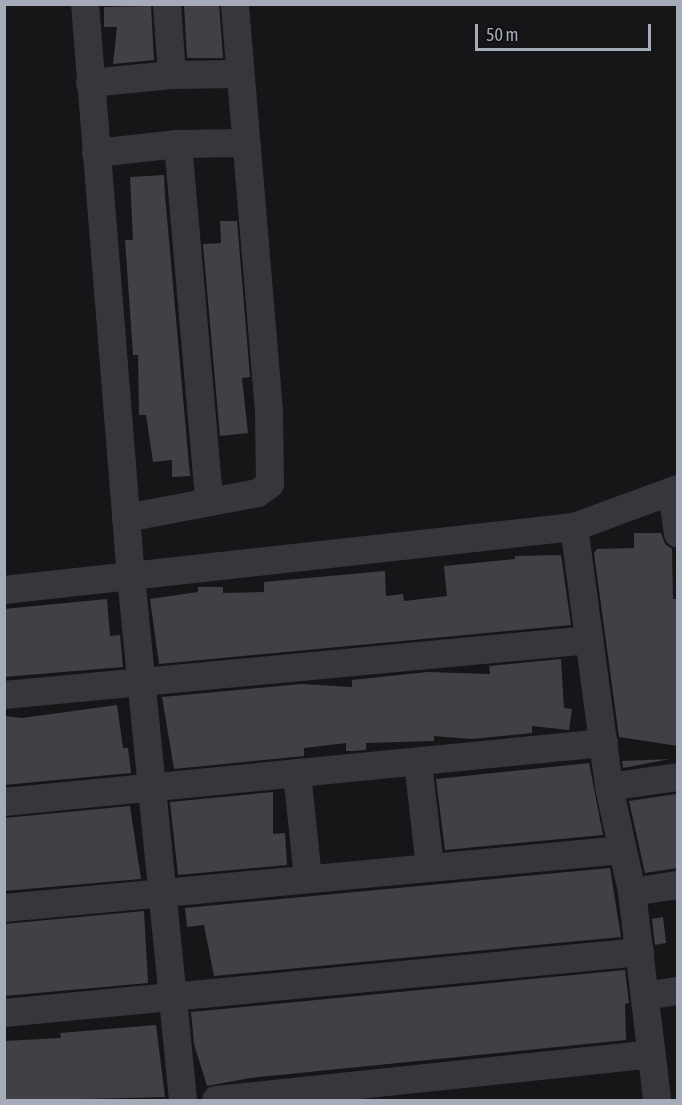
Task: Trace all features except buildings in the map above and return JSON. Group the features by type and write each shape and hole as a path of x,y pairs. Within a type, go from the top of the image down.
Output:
{"street":[{"path":"85,4 131,577 183,1101"},
{"path":"167,4 172,75"},
{"path":"126,518 209,500 258,493 270,484 269,411 244,143 235,4"},
{"path":"90,83 172,75 239,74"},
{"path":"96,153 178,144 244,143"},
{"path":"178,144 209,500"},
{"path":"4,590 574,527 675,490 678,534"},
{"path":"574,527 609,787 632,892 657,1101"},
{"path":"4,695 589,640"},
{"path":"4,802 152,786 418,763 604,742"},
{"path":"418,763 430,866"},
{"path":"297,773 308,877"},
{"path":"609,787 678,777"},
{"path":"4,908 163,894 308,877 622,850"},
{"path":"632,892 678,885"},
{"path":"4,1013 640,952"},
{"path":"645,996 678,991"},
{"path":"216,1101 652,1054"},
{"path":"665,1101 678,1099"}]}
